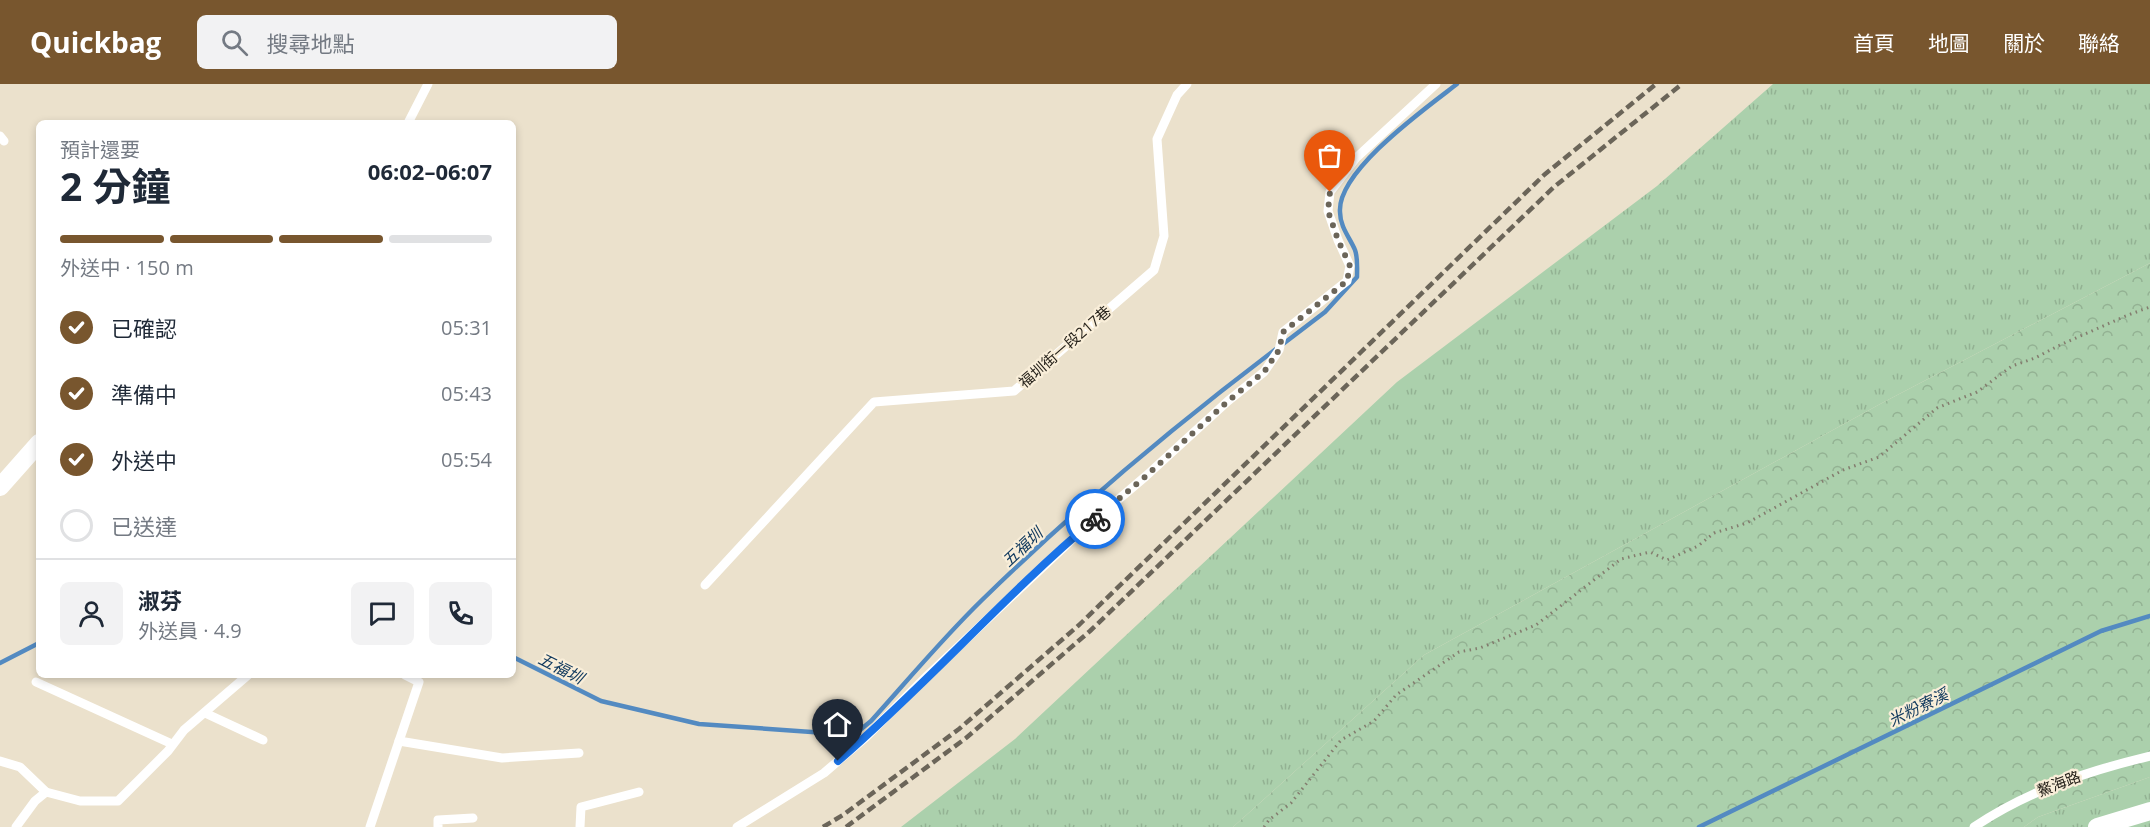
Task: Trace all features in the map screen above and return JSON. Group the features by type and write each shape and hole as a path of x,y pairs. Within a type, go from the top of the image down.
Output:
{"street":[{"path":"0,487 36,446"},
{"path":"2097,827 2150,811"}],"lane":[{"path":"410,120 428,84"},
{"name":"福圳街一段217巷","path":"705,585 874,402 1014,391 1154,270 1164,236 1157,139 1177,95 1186,84"},
{"path":"737,827 824,773 866,737 1078,533 1264,372 1279,350 1283,332 1347,281 1350,266 1328,211 1330,192 1356,158 1436,84"},
{"path":"0,761 20,766 46,792 80,801 118,801 168,751 184,730 244,678"},
{"path":"370,827 419,682 411,678"},
{"path":"36,682 172,744"},
{"path":"206,713 263,740"},
{"path":"399,741 502,758 579,753"},
{"name":"鰲海路","path":"1974,827 2002,808 2057,783 2150,756"},
{"path":"15,827 35,801 46,792"},
{"path":"580,827 581,807 639,792"},
{"path":"438,827 438,820 473,818"}],"path":[{"path":"1264,827 1291,802 1341,740 1374,721 1396,695 1459,652 1480,648 1536,625 1621,559 1650,552 1667,560 1698,546 1714,533 1747,523 1843,470 1879,457 1937,408 1977,392 2012,366 2150,307"}],"green space":[{"path":"1773,84 2150,84 2150,263 1882,403 1424,655 1233,827 901,827 1015,739 1397,382 1657,186"},
{"path":"2150,263 2150,777 2038,817 2024,827 1233,827 1424,655 1882,403"},
{"path":"2150,777 2150,827 2024,827 2038,817"}],"waterway":[{"name":"五福圳","path":"1283,344 1325,312 1357,277 1356,253 1340,217 1343,196 1353,178 1386,142 1457,84"},
{"name":"五福圳","path":"516,658 601,701 699,724 854,735 871,721 968,614 1052,534 1162,439 1276,349"},
{"name":"米粉寮溪","path":"1699,827 2101,631 2150,616"},
{"name":"五福圳","path":"0,663 36,645"}],"railway":[{"path":"823,827 843,815 959,729 1079,625 1544,175 1656,84"},
{"path":"846,827 966,738 1090,631 1554,187 1682,84"}],"way so far":[{"path":"1095,519 1264,372 1279,350 1283,332 1347,281 1350,266 1328,211 1330,192"}],"route":[{"path":"838,761 866,737 1014,592 1095,519"}]}
